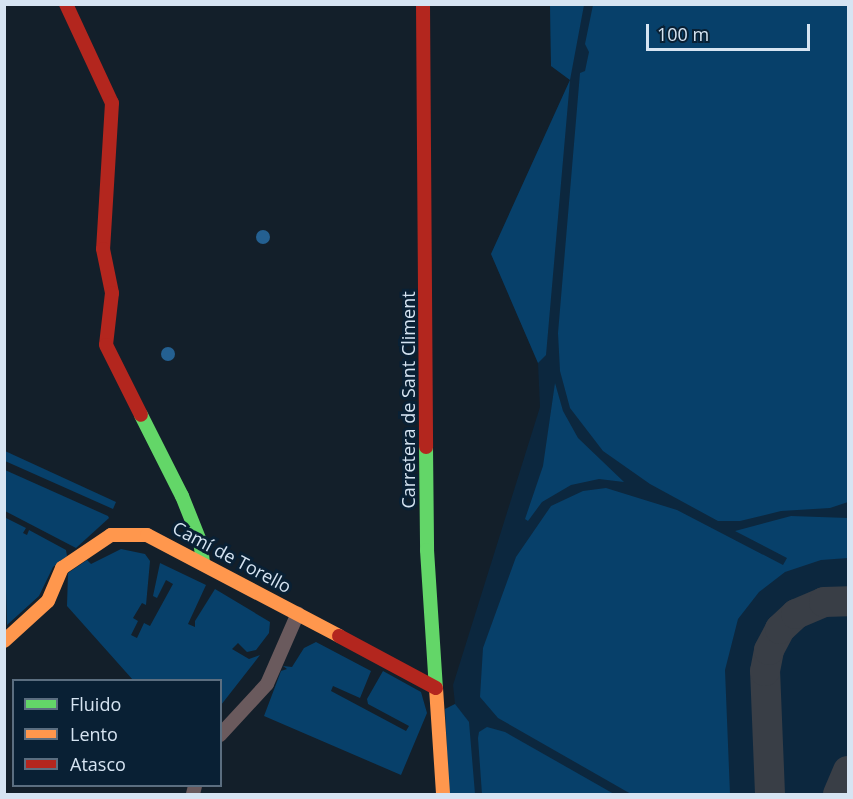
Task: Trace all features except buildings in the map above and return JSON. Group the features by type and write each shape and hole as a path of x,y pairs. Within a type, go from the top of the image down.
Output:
{"street":[{"path":"66,4 112,103 103,249 112,293 106,345 182,496 200,541 203,562"},
{"name":"Carretera de Sant Climent","path":"423,4 427,540 443,795"},
{"name":"Camí de Torello","path":"4,641 52,595 62,568 103,538 117,534 151,536 436,688"},
{"path":"222,733 267,684 298,613"}],"shaded area":[{"path":"550,5 848,5 848,794 453,794 448,723 455,704 453,685 540,407 538,363 491,254 570,80 551,66"},
{"path":"550,5 584,5 570,80 551,66"},
{"path":"593,5 848,5 848,502 830,508 781,511 740,521 718,521 650,484 603,451 570,408 560,371 558,333 580,73 585,71 589,52 585,44"},
{"path":"570,80 546,355 538,363 491,254"},
{"path":"263,230 268,232 270,237 268,242 263,244 258,242 256,237 258,232"},
{"path":"165,347 171,347 175,354 171,361 165,361 161,357 161,351"},
{"path":"555,383 563,411 578,438 624,482 599,479 571,485 542,502 528,521 525,519 543,466"},
{"path":"5,451 116,502 113,509 5,461"},
{"path":"5,470 109,518 76,548 5,511"},
{"path":"606,488 677,510 783,565 787,558 735,531 791,516 848,518 848,558 821,560 785,572 759,592 738,619 725,670 730,794 631,794 498,718 480,697 483,648 516,557 551,506 583,491"},
{"path":"4,517 26,528 23,533 27,535 29,530 66,550 67,556 53,567 39,596 7,625"},
{"path":"121,549 145,554 150,561 146,605 142,603 133,618 138,621 131,635 137,638 144,623 150,626 173,584 166,580 157,598 153,596 160,563 206,585 188,624 195,627 195,621 215,589 270,622 269,633 256,650 247,652 238,643 232,649 249,659 260,655 222,704 222,679 132,679 67,606 68,573 87,560 91,564"},
{"path":"316,642 371,671 360,698 333,686 331,691 406,731 409,726 368,704 367,699 383,671 421,692 427,713 401,775 264,716 281,671 287,669 283,666 292,667 304,648"},
{"path":"455,704 469,722 475,794 449,794 445,709"},
{"path":"487,727 505,732 614,794 482,794 478,738 479,732"}],"taxiway":[{"path":"770,794 765,671 769,650 780,629 796,614 824,602 848,601"},
{"path":"838,794 848,771"}],"traffic: fast":[{"path":"141,415 182,496 200,541 203,562"},
{"path":"426,447 427,550 436,688"}],"traffic: slow":[{"path":"4,641 48,601 62,568 111,535 147,535 339,636"},
{"path":"436,688 443,794"}],"traffic: jam":[{"path":"66,4 112,103 103,249 112,293 106,345 141,415"},
{"path":"423,4 426,447"},
{"path":"339,636 436,688"}]}
